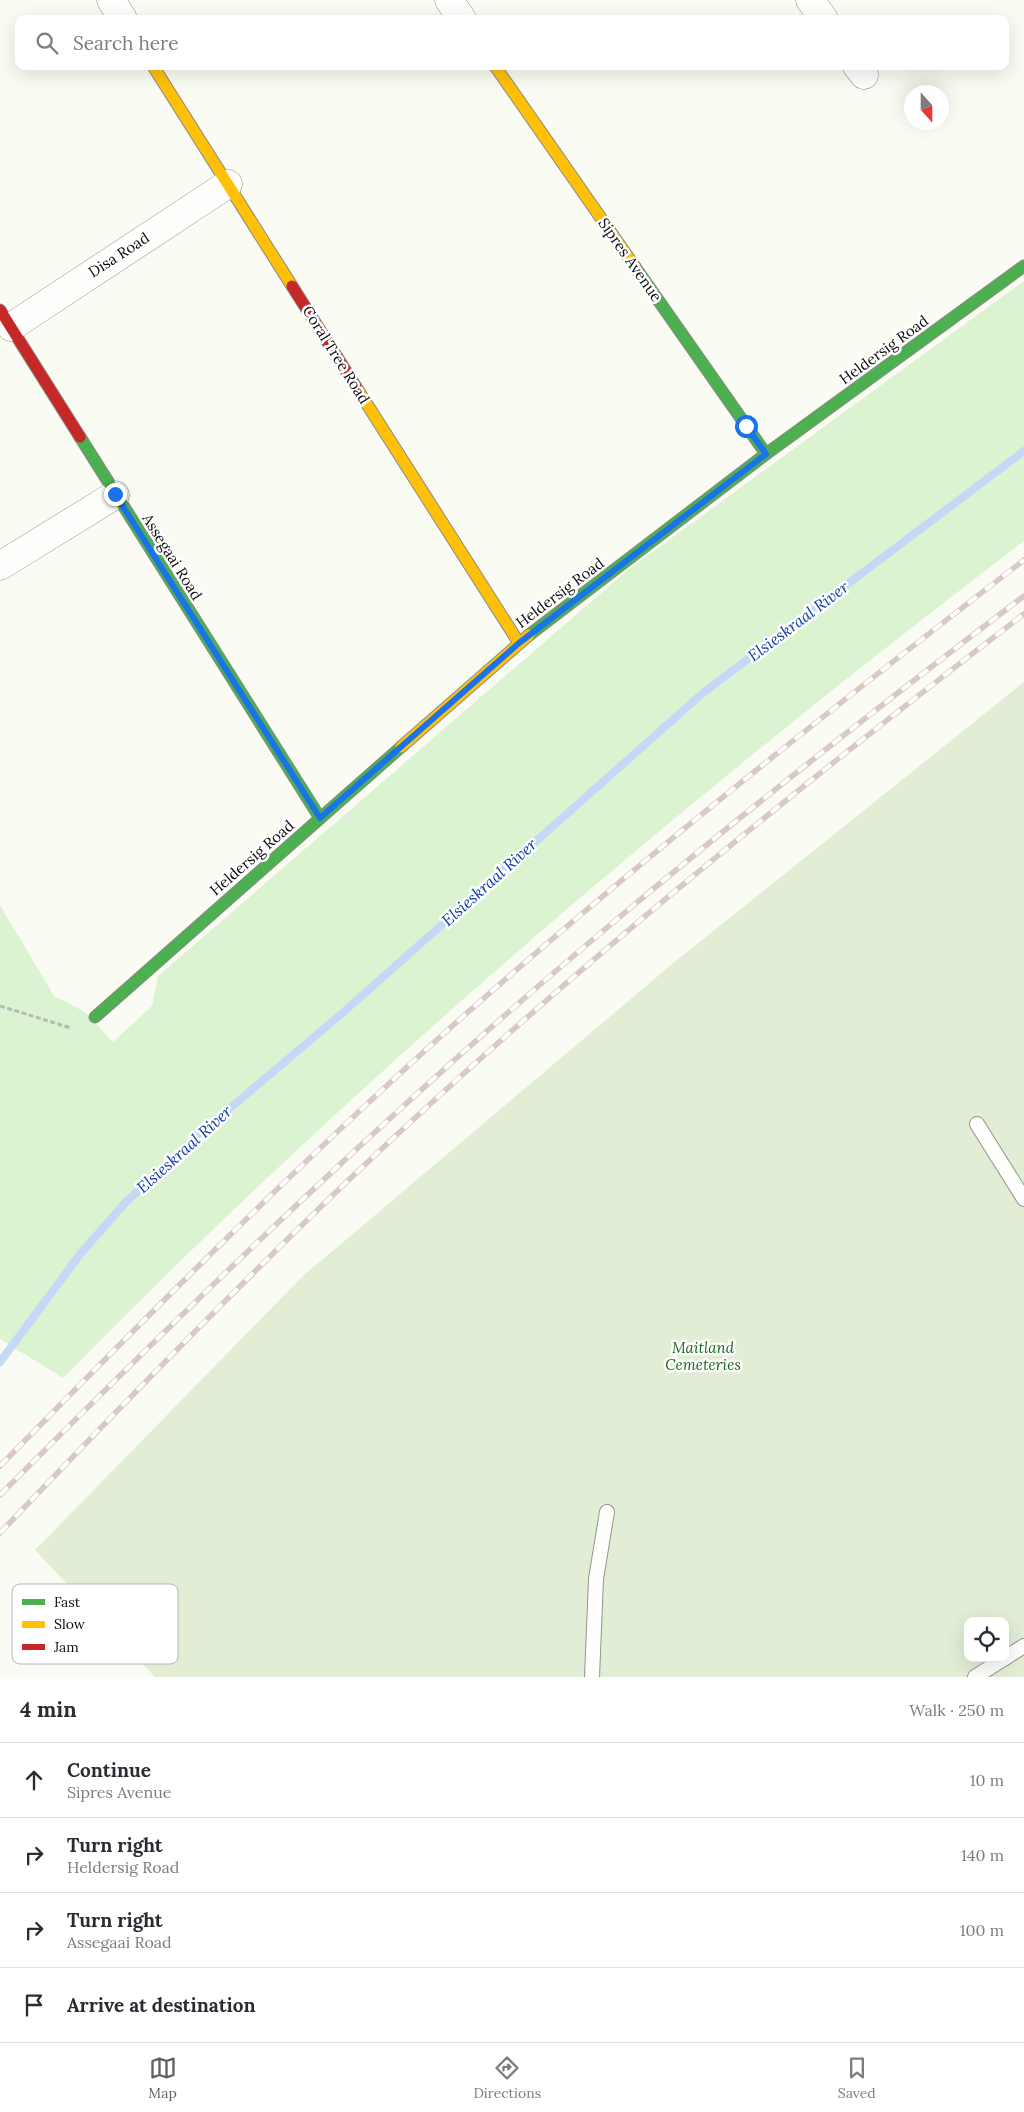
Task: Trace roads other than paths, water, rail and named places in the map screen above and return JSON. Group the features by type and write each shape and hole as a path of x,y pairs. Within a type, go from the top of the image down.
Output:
{"street":[{"path":"111,0 120,15"},
{"path":"449,0 459,15"},
{"path":"810,0 821,15"},
{"name":"Coral Tree Road","path":"156,70 519,643"},
{"name":"Sipres Avenue","path":"498,70 766,454"},
{"name":"Disa Road","path":"5,318 228,184"},
{"name":"Heldersig Road","path":"95,1017 519,643 766,454 1024,266"},
{"name":"Assegaai Road","path":"5,318 320,818"},
{"path":"0,566 115,494"}],"lane":[{"path":"977,1124 1024,1199"},
{"path":"592,1677 596,1579 607,1512"},
{"path":"1009,1655 1024,1646"},
{"path":"975,1677 999,1662"}],"waterway":[{"name":"Elsieskraal River","path":"0,1362 81,1253 126,1202 216,1120 339,1016 703,693 1024,451"}],"railway":[{"path":"0,1466 283,1183 459,1020 597,901 738,785 1024,560"},
{"path":"0,1495 225,1273 302,1200 536,988 767,796 1024,596"},
{"path":"0,1533 131,1396 309,1218 516,1027 766,816 1024,614"}],"park label":[{"name":"Maitland Cemeteries","path":"703,1356"}]}
